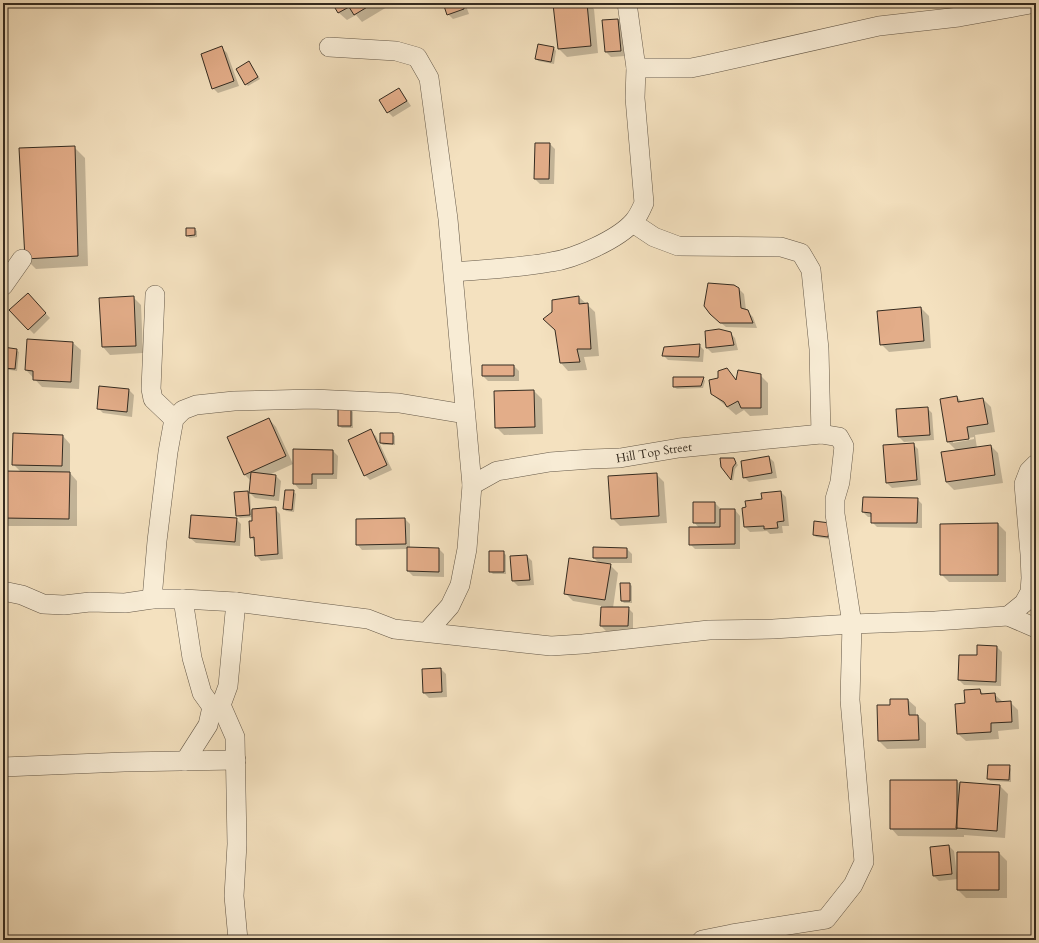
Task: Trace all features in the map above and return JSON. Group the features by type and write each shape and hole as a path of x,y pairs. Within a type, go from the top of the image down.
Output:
{"street":[{"path":"454,272 552,262 576,255 616,237 633,223 640,214 644,203 635,98 636,68 627,3"},
{"path":"636,68 691,68 878,26 959,17 1036,3"},
{"path":"329,47 396,51 417,57 429,78 454,272 454,293 472,485 467,549 460,586 450,606 426,632"},
{"path":"633,223 654,237 678,246 781,247 801,252 811,270 819,349 821,434"},
{"path":"3,286 22,258"},
{"path":"155,295 151,389 153,399 174,419"},
{"path":"152,599 156,541 168,452 174,419 183,410 196,405 234,400 314,399 399,403 465,414"},
{"name":"Hill Top Street","path":"472,485 497,471 550,462 620,458 679,448 821,434 839,437 844,446 840,482 835,499 835,514 852,624"},
{"path":"1008,616 1024,603 1030,592 1030,554 1024,484 1029,471 1036,464"},
{"path":"3,591 22,595 43,604 64,605 90,602 125,603 152,599 236,602 368,620 394,629 551,646 583,644 709,630 773,629 1008,616 1036,628"},
{"path":"183,599 192,658 202,693 216,706 235,737 237,844 234,896 238,940"},
{"path":"185,761 208,725 216,706 228,686 236,602"},
{"path":"450,606 455,636"},
{"path":"702,940 826,919 853,886 860,873 864,862 850,700 852,624"},
{"path":"3,767 124,762 236,760"}],"building":[{"path":"332,3 374,3 354,15 349,7 338,13"},
{"path":"443,3 463,3 464,9 447,15"},
{"path":"587,3 591,46 558,49 553,4"},
{"path":"618,19 621,51 605,52 602,20"},
{"path":"538,44 554,47 551,62 535,59"},
{"path":"222,46 234,81 212,89 201,54"},
{"path":"249,61 258,77 245,85 236,69"},
{"path":"399,88 407,101 387,113 379,100"},
{"path":"535,143 550,143 549,179 534,179"},
{"path":"75,146 78,256 25,259 19,148"},
{"path":"186,228 195,228 195,235 186,236"},
{"path":"708,283 734,285 739,288 741,308 748,310 753,323 720,323 704,306"},
{"path":"28,293 46,313 28,330 9,310"},
{"path":"134,296 136,346 102,347 99,298"},
{"path":"579,296 579,304 588,303 591,349 577,349 580,362 560,363 555,330 543,319 552,312 552,300"},
{"path":"921,307 924,341 880,345 877,311"},
{"path":"719,329 731,332 734,345 706,348 705,331"},
{"path":"27,339 73,342 71,382 33,380 33,371 25,370"},
{"path":"700,344 699,357 662,356 664,347"},
{"path":"3,347 17,349 15,369 3,368"},
{"path":"482,365 514,365 514,376 482,376"},
{"path":"727,368 736,380 738,370 761,374 761,408 741,408 738,401 727,407 724,402 711,394 709,380 718,378 718,371"},
{"path":"673,377 704,377 701,386 673,387"},
{"path":"99,386 129,389 127,412 97,409"},
{"path":"534,390 535,427 495,428 494,391"},
{"path":"957,396 958,402 983,398 988,424 967,427 969,439 947,442 940,399"},
{"path":"928,407 930,435 898,437 896,409"},
{"path":"351,408 351,426 338,426 338,409"},
{"path":"269,418 286,456 244,475 227,437"},
{"path":"371,429 387,465 364,476 348,440"},
{"path":"13,433 63,435 62,466 12,465"},
{"path":"380,433 393,433 393,444 380,443"},
{"path":"914,443 917,480 886,483 883,445"},
{"path":"991,445 995,475 946,482 941,452"},
{"path":"293,449 333,450 333,474 312,474 312,484 293,484"},
{"path":"769,456 772,473 743,478 741,461"},
{"path":"720,458 734,458 736,463 733,467 731,480 721,467"},
{"path":"3,471 70,472 69,519 3,518"},
{"path":"251,472 276,475 274,496 249,493"},
{"path":"657,473 659,516 611,519 608,476"},
{"path":"285,490 294,490 292,510 283,509"},
{"path":"248,491 250,515 236,516 234,492"},
{"path":"781,491 784,521 777,522 778,528 764,529 764,526 744,527 742,508 746,507 745,501 762,499 761,493"},
{"path":"863,497 918,498 917,523 871,523 871,513 862,512"},
{"path":"693,502 715,502 715,523 693,523"},
{"path":"276,507 278,554 255,556 254,537 250,538 249,521 252,521 252,509"},
{"path":"720,509 735,509 735,544 689,545 689,527 720,527"},
{"path":"191,515 237,518 235,542 189,538"},
{"path":"405,518 406,544 356,545 356,519"},
{"path":"814,521 830,523 828,537 813,535"},
{"path":"998,523 998,575 940,575 940,524"},
{"path":"407,547 439,548 439,572 407,571"},
{"path":"593,547 627,548 627,558 593,558"},
{"path":"489,551 504,551 504,572 489,572"},
{"path":"527,555 530,580 512,581 510,556"},
{"path":"569,558 611,564 605,600 564,594"},
{"path":"620,583 630,583 630,601 621,601"},
{"path":"601,607 629,607 628,626 600,626"},
{"path":"977,645 997,646 996,682 958,680 959,655 977,655"},
{"path":"441,668 442,692 423,693 422,669"},
{"path":"980,689 981,694 995,693 996,702 1011,701 1012,722 991,723 991,732 957,734 955,704 965,703 964,690"},
{"path":"890,699 908,699 909,715 918,715 919,740 878,741 877,705 890,705"},
{"path":"988,765 1010,765 1009,780 987,779"},
{"path":"890,780 957,780 957,829 890,829"},
{"path":"960,782 1000,785 997,831 956,828"},
{"path":"949,845 952,874 933,876 930,847"},
{"path":"957,852 999,852 999,890 957,890"}]}
